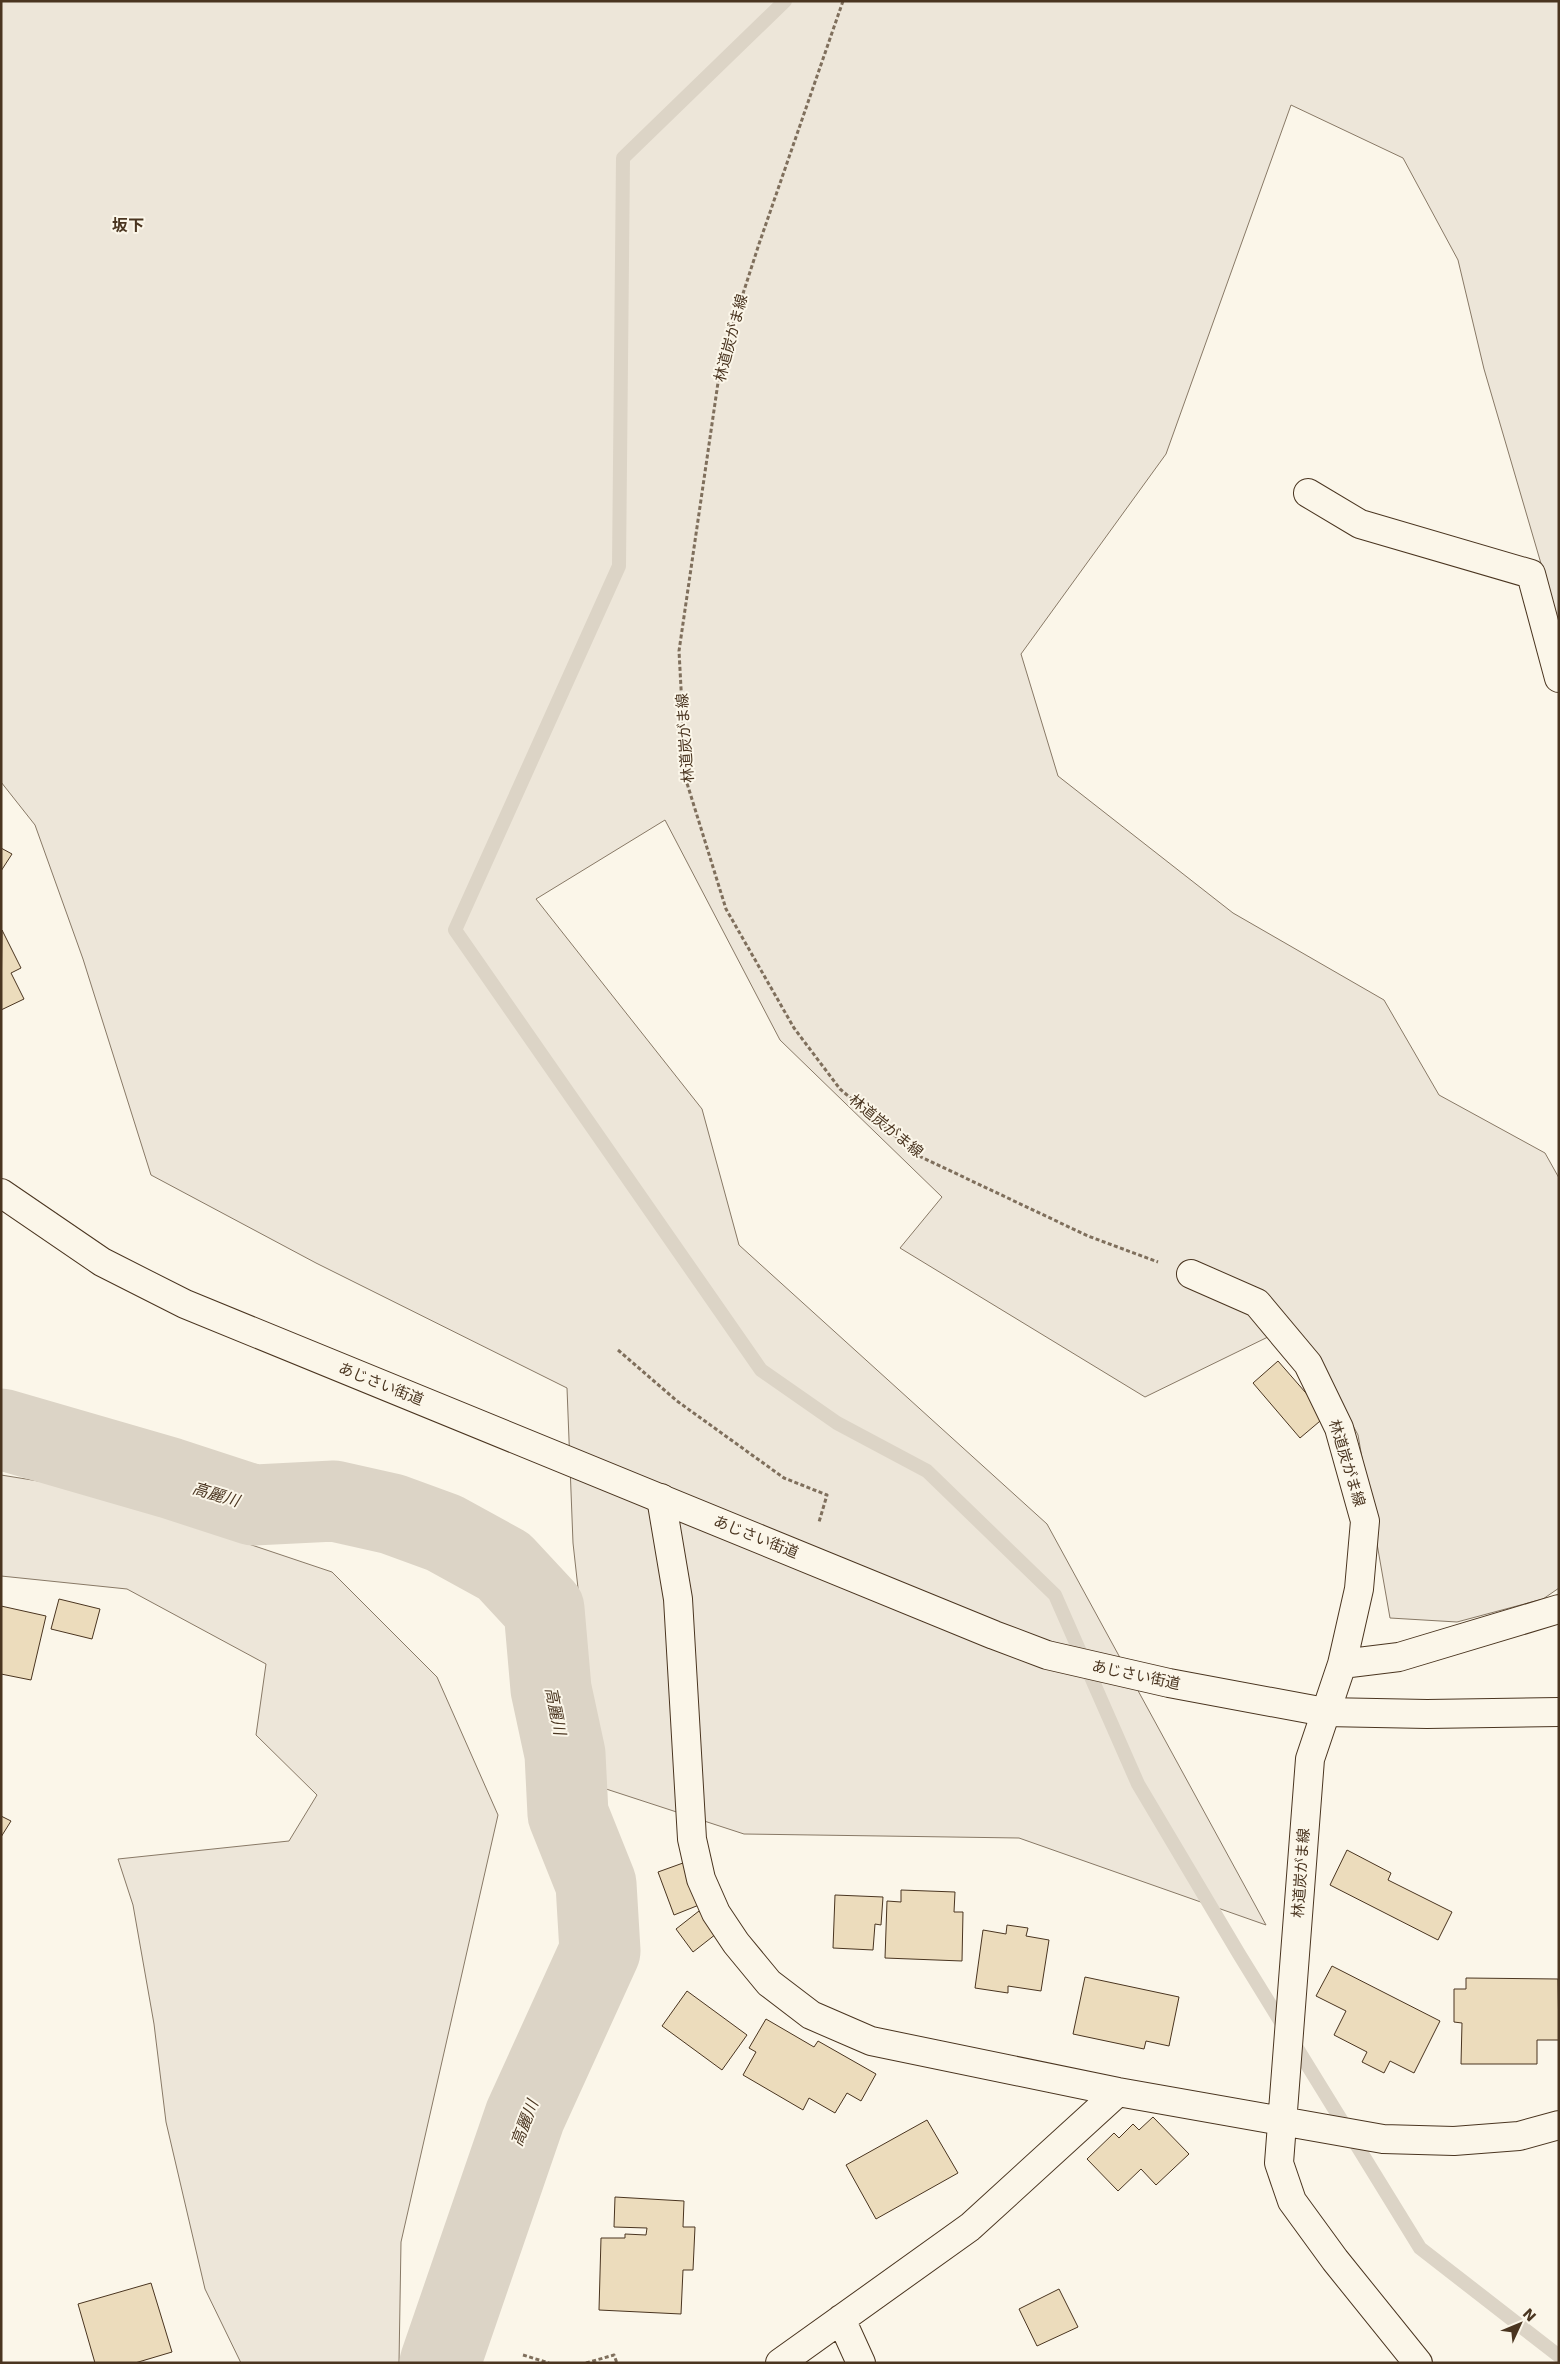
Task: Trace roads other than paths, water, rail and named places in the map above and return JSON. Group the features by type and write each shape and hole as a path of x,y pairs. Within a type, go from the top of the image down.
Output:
{"main road":[{"path":"1308,492 1360,524 1531,574 1559,678"},
{"name":"あじさい街道","path":"1,1193 102,1262 185,1304 994,1636 1047,1655 1325,1712 1427,1714 1559,1712"},
{"name":"林道炭がま線","path":"1191,1274 1257,1302 1308,1364 1339,1428 1365,1521 1359,1589 1342,1664 1310,1760 1278,2163 1292,2201 1335,2260 1418,2363"},
{"path":"661,1498 678,1599 692,1839 701,1879 716,1913 736,1943 769,1983 811,2015 871,2041 1118,2092 1383,2140 1454,2141 1519,2136 1559,2125"},
{"path":"1342,1664 1399,1657 1559,1609"},
{"path":"780,2363 970,2227 1118,2092"},
{"path":"841,2319 861,2363"}],"waterway":[{"path":"785,1 623,158 619,566 455,930 761,1370 837,1423 927,1471 1055,1595 1138,1784 1239,1954 1420,2248 1559,2356"},
{"name":"高麗川","path":"1,1429 170,1478 253,1505 334,1501 392,1514 444,1533 504,1566 544,1609 551,1689 565,1754 568,1814 596,1884 600,1951 525,2116 440,2363"}],"district":[{"name":"坂下","path":"128,225"}]}
